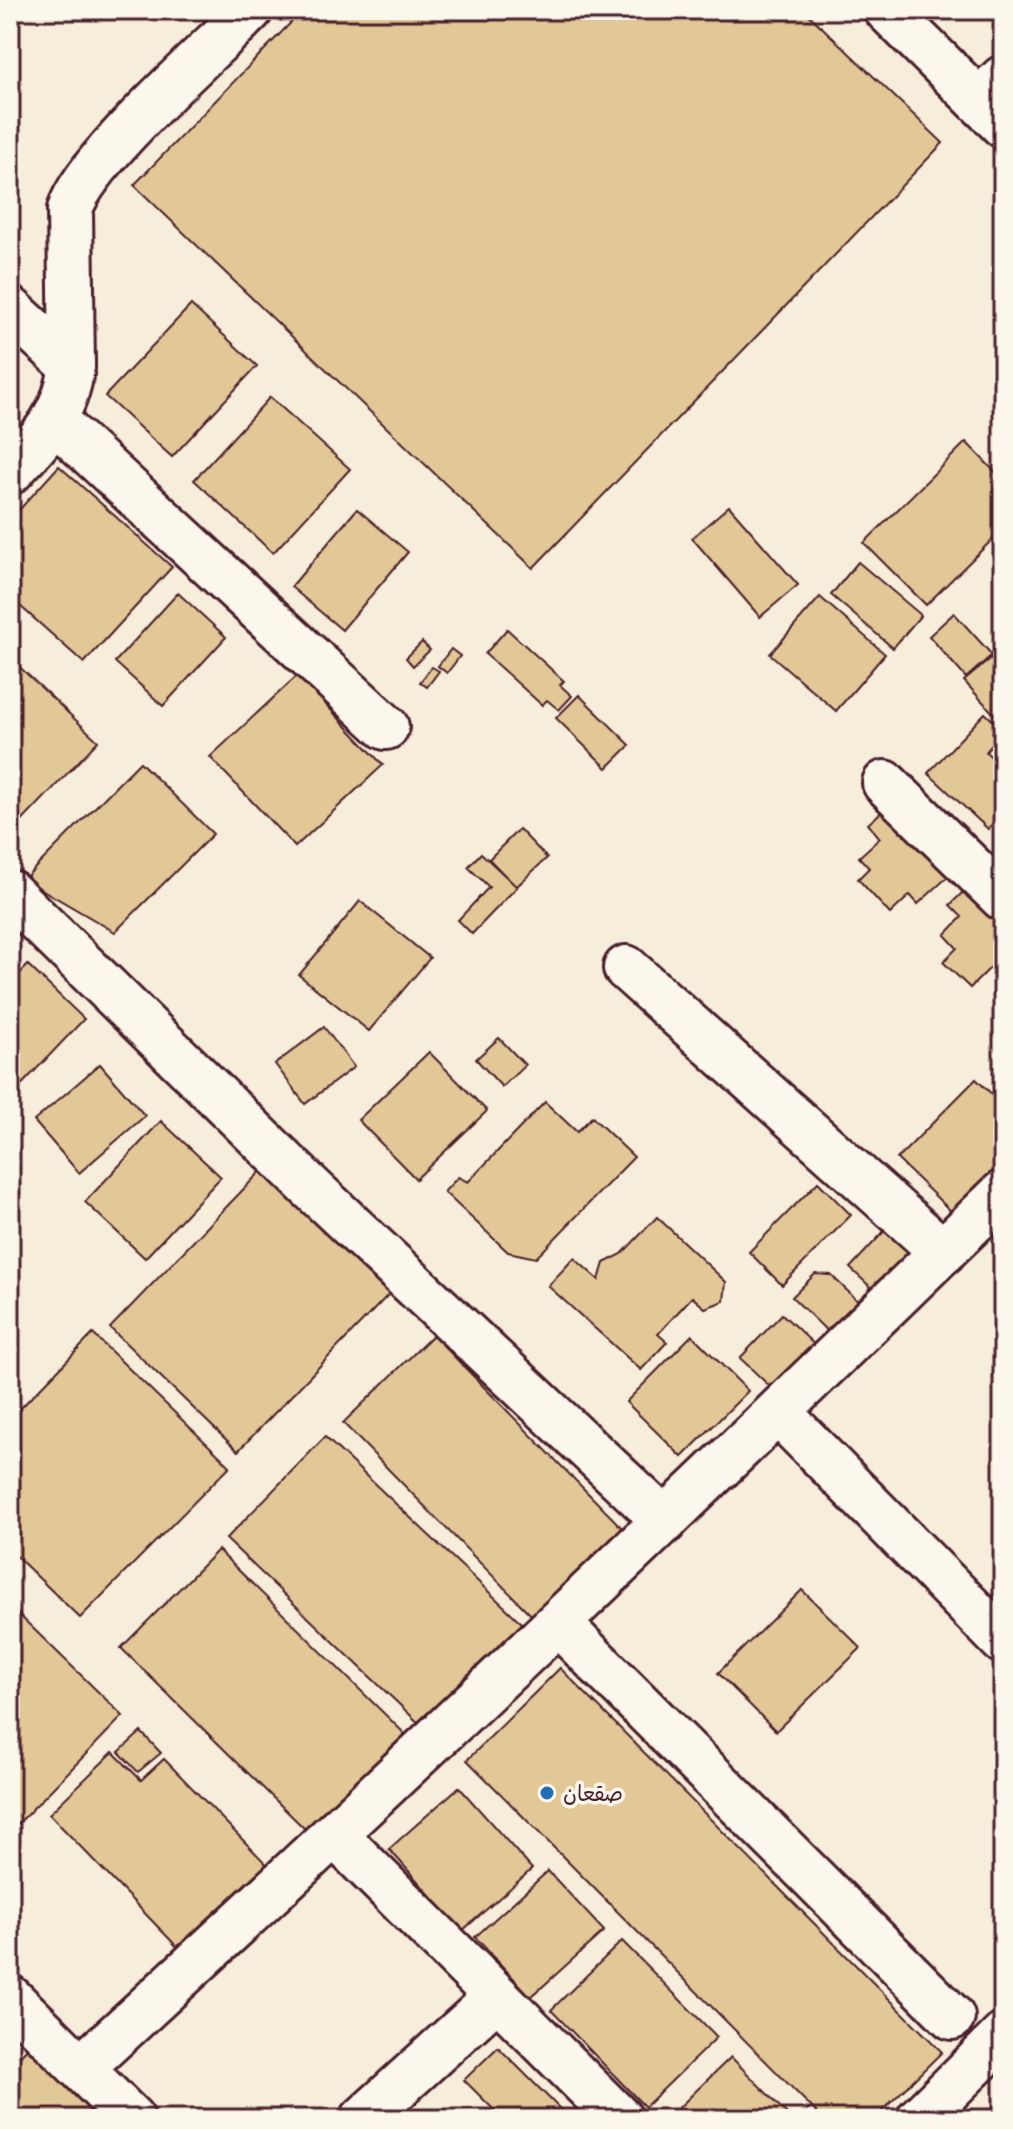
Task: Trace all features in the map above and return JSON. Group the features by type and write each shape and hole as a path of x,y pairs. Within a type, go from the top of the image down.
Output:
{"street":[{"path":"10,472 55,421 69,392 72,366 70,210 75,193 99,162 250,10"},
{"path":"887,10 995,101"},
{"path":"10,309 72,366"},
{"path":"55,421 386,727"},
{"path":"885,783 1003,898"},
{"path":"10,893 309,1186 665,1521"},
{"path":"626,968 943,1252"},
{"path":"81,2068 336,1836 1003,1193"},
{"path":"778,1412 1003,1641"},
{"path":"558,1623 952,2017"},
{"path":"336,1836 612,2117"},
{"path":"363,2119 497,1997"},
{"path":"10,1998 132,2119"},
{"path":"928,2116 1003,2036"}],"building":[{"path":"303,10 804,10 943,143 533,568 134,185"},
{"path":"990,10 1003,10 1003,23"},
{"path":"191,305 257,366 172,457 105,396"},
{"path":"270,397 350,469 273,553 194,480"},
{"path":"966,442 1003,480 1003,529 926,605 864,543"},
{"path":"59,466 172,567 84,663 10,597 10,520"},
{"path":"729,506 798,585 760,617 692,538"},
{"path":"357,509 408,552 342,630 291,587"},
{"path":"858,562 921,615 893,648 831,595"},
{"path":"178,593 226,637 163,706 115,662"},
{"path":"820,597 885,654 836,711 770,654"},
{"path":"954,613 992,655 966,678 929,636"},
{"path":"507,629 564,681 560,685 572,696 559,710 547,700 542,705 485,654"},
{"path":"422,642 430,650 413,666 406,658"},
{"path":"451,649 460,656 447,673 438,666"},
{"path":"995,655 1003,663 1003,724 964,681"},
{"path":"10,658 98,741 10,834"},
{"path":"432,667 439,671 427,687 420,682"},
{"path":"298,675 383,765 295,847 210,757"},
{"path":"579,695 630,745 607,768 556,718"},
{"path":"985,713 1003,730 986,752 1003,768 1003,813 988,829 928,773"},
{"path":"140,762 213,834 115,932 24,879"},
{"path":"889,805 952,873 918,904 910,895 890,914 858,879 869,868 859,857 880,838 868,824"},
{"path":"519,829 547,858 516,887 489,859"},
{"path":"481,853 517,887 472,934 458,920 489,887 468,867"},
{"path":"970,885 1003,917 1003,981 990,968 970,988 943,962 957,948 945,935 962,917 950,905"},
{"path":"360,901 430,958 369,1031 299,975"},
{"path":"28,965 84,1019 10,1097 10,984"},
{"path":"324,1027 354,1067 305,1104 275,1064"},
{"path":"499,1038 525,1065 502,1087 476,1059"},
{"path":"429,1052 487,1111 416,1179 358,1120"},
{"path":"100,1064 145,1116 79,1173 34,1121"},
{"path":"976,1079 1003,1105 1003,1176 960,1220 897,1159"},
{"path":"545,1102 577,1132 592,1117 634,1157 536,1258 508,1252 444,1192 458,1177 468,1182"},
{"path":"161,1121 221,1177 145,1258 85,1202"},
{"path":"261,1171 389,1294 238,1451 110,1328"},
{"path":"818,1182 851,1215 782,1285 749,1252"},
{"path":"657,1217 726,1282 724,1301 705,1308 692,1297 658,1334 667,1342 641,1370 548,1286 574,1258 599,1280 604,1263 622,1254"},
{"path":"890,1225 917,1250 877,1293 850,1268"},
{"path":"815,1274 831,1275 865,1308 835,1339 792,1297"},
{"path":"782,1314 820,1350 778,1394 740,1358"},
{"path":"93,1334 230,1466 80,1618 10,1550 10,1419"},
{"path":"433,1335 627,1533 537,1621 343,1423"},
{"path":"692,1335 748,1391 682,1457 626,1402"},
{"path":"325,1437 526,1627 427,1731 226,1539"},
{"path":"218,1550 411,1740 313,1837 121,1648"},
{"path":"802,1590 861,1648 776,1731 718,1673"},
{"path":"10,1606 123,1716 10,1832"},
{"path":"560,1668 942,2052 874,2119 823,2119 467,1760"},
{"path":"141,1732 161,1753 138,1772 119,1752"},
{"path":"113,1752 141,1780 164,1759 275,1873 187,1957 49,1814"},
{"path":"459,1787 532,1869 462,1931 389,1849"},
{"path":"548,1871 604,1931 531,1997 475,1937"},
{"path":"622,1941 717,2037 645,2107 551,2010"},
{"path":"33,2042 115,2119 10,2119 10,2066"},
{"path":"498,2047 562,2111 554,2119 503,2119 464,2080"},
{"path":"731,2057 792,2119 667,2119"}],"place":[{"name":"صقعان","path":"547,1793"}]}
